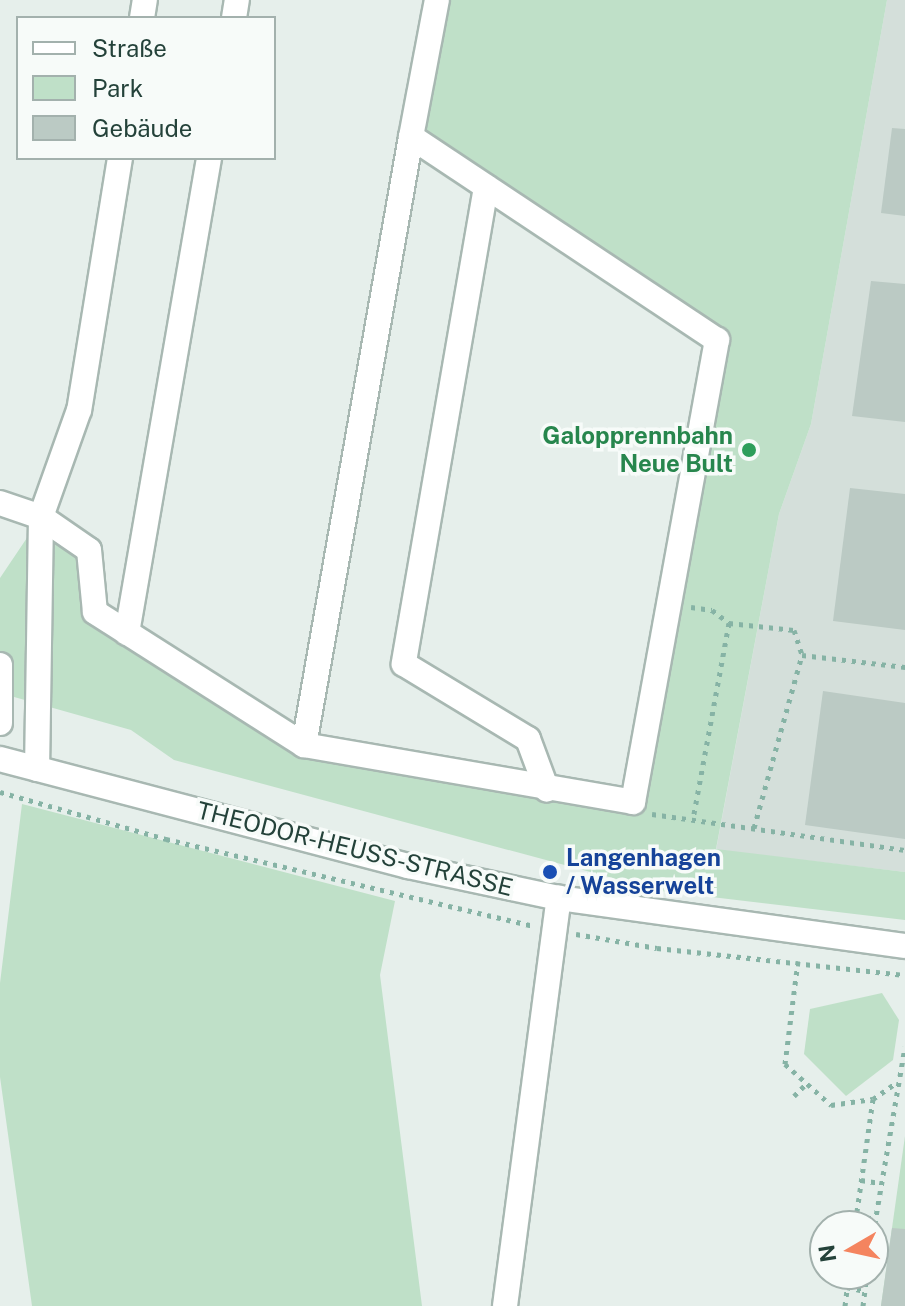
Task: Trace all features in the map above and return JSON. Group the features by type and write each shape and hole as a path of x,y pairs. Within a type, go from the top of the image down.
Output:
{"street":[{"path":"304,745 437,0"},
{"path":"0,503 41,517 89,550 95,612 304,745 547,790 633,802 717,340 411,137"},
{"path":"37,769 41,517 79,410 120,160"},
{"path":"127,633 209,160"},
{"path":"486,187 404,664 528,739 547,790"},
{"path":"0,665 0,723"},
{"name":"THEODOR-HEUSS-STRASSE","path":"0,759 408,866 559,898 905,946"},
{"path":"505,1306 559,898"}],"path":[{"path":"669,605 712,610 729,623 794,630 802,655 754,828"},
{"path":"693,820 729,623"},
{"path":"802,655 905,667"},
{"path":"633,802 652,814 905,850"},
{"path":"798,961 785,1064 831,1105 873,1099 898,1082"},
{"path":"876,1210 905,1047"},
{"path":"794,1096 807,1083"},
{"path":"858,1210 873,1099"},
{"path":"861,1180 880,1183"},
{"path":"860,1290 865,1291 863,1306"}],"shaded area":[{"path":"887,0 905,0 905,872 716,850 779,514 811,424"}],"green space":[{"name":"Galopprennbahn Neue Bult","path":"437,0 887,0 811,424 779,514 716,849 905,872 905,920 661,891 174,760 131,730 0,693 0,578 41,517 89,550 95,612 304,744 633,802 717,341 411,137"},
{"path":"22,804 395,901 380,975 422,1306 32,1306 0,1077 0,983"},
{"path":"882,993 899,1020 893,1060 846,1096 804,1054 810,1009"},
{"path":"905,1136 905,1306 881,1306 883,1290 889,1290 889,1249"}],"building":[{"path":"892,128 905,129 905,216 881,213"},
{"path":"871,281 905,284 905,422 852,416"},
{"path":"850,488 905,494 905,630 833,621"},
{"path":"823,691 905,703 905,839 805,825"},
{"path":"892,1228 905,1229 905,1306 881,1306 883,1290 889,1290"}],"place":[{"name":"Galopprennbahn Neue Bult","path":"749,450"},
{"name":"Langenhagen / Wasserwelt","path":"550,872"}]}
